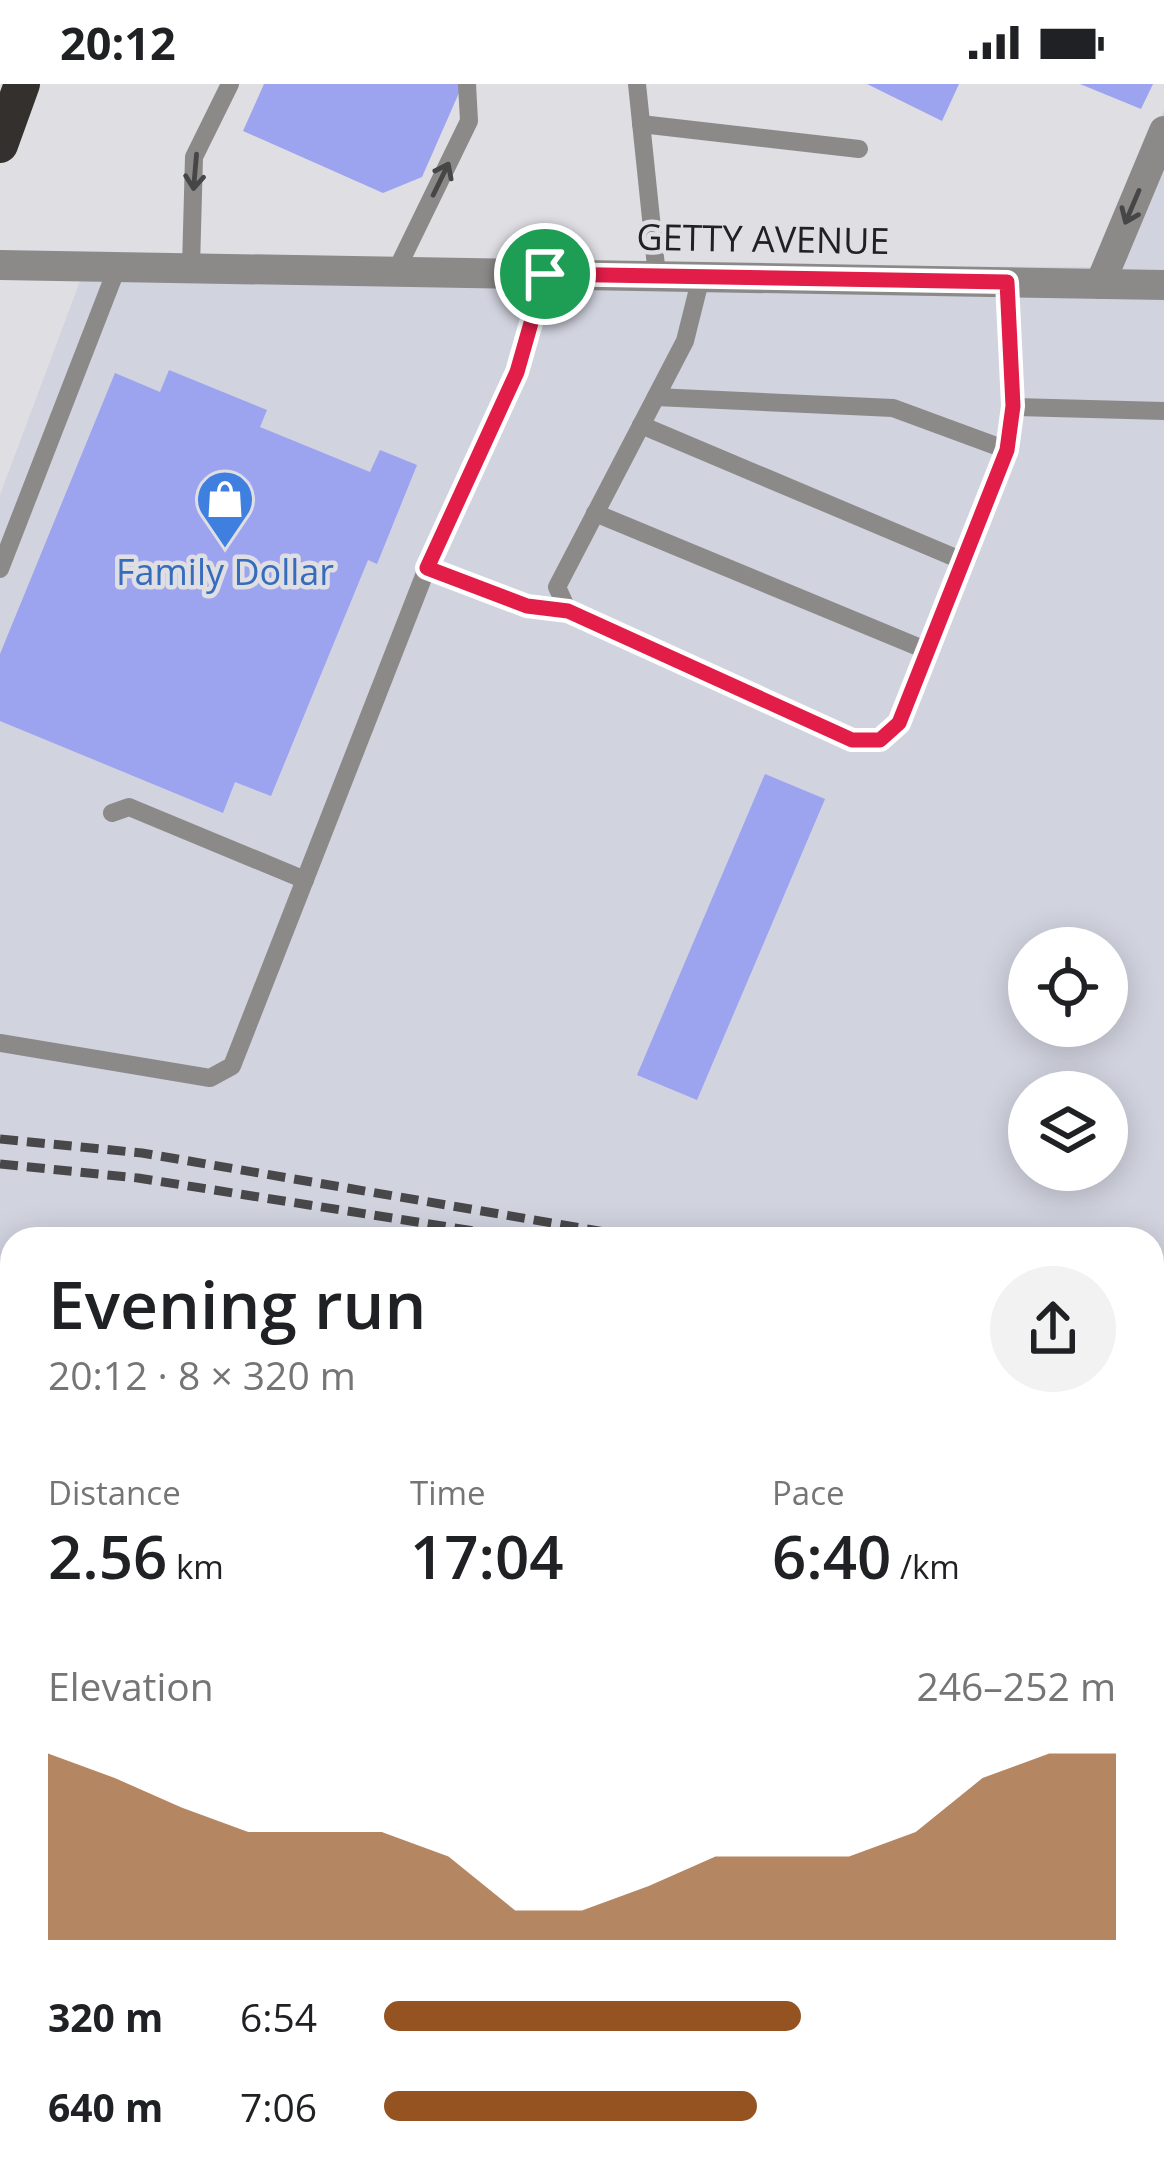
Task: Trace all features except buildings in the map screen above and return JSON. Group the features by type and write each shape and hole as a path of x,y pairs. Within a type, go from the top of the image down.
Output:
{"highway":[{"path":"0,145 22,84"}],"street":[{"path":"1100,284 1164,131"},
{"name":"GETTY AVENUE","path":"0,265 1164,285"}],"lane":[{"path":"191,267 194,157 230,84"},
{"path":"396,271 469,121 467,84"},
{"path":"637,84 657,276"},
{"path":"641,124 859,149"},
{"path":"0,569 117,268"},
{"path":"0,1042 210,1078 232,1066 427,568 517,372 545,274"},
{"path":"568,611 557,586 685,341 701,277"},
{"path":"427,568 527,606 568,611 852,740 880,740 899,723 1007,450 1013,406 1007,282"},
{"path":"656,398 893,408 1007,450"},
{"path":"1013,406 1164,411"},
{"path":"641,425 963,561"},
{"path":"596,513 928,651"},
{"path":"112,813 128,808 304,880"}],"shaded area":[{"path":"1164,109 1164,1227 0,1227 0,495 86,265 1101,267"}],"railway":[{"path":"0,1139 142,1153 576,1227"},
{"path":"0,1164 138,1178 449,1227"}],"place":[{"name":"Family Dollar","path":"225,550"}],"route":[{"path":"545,274 1007,282 1013,406 1007,450 899,723 880,740 852,740 568,611 527,606 427,568 517,372 545,274"}]}
